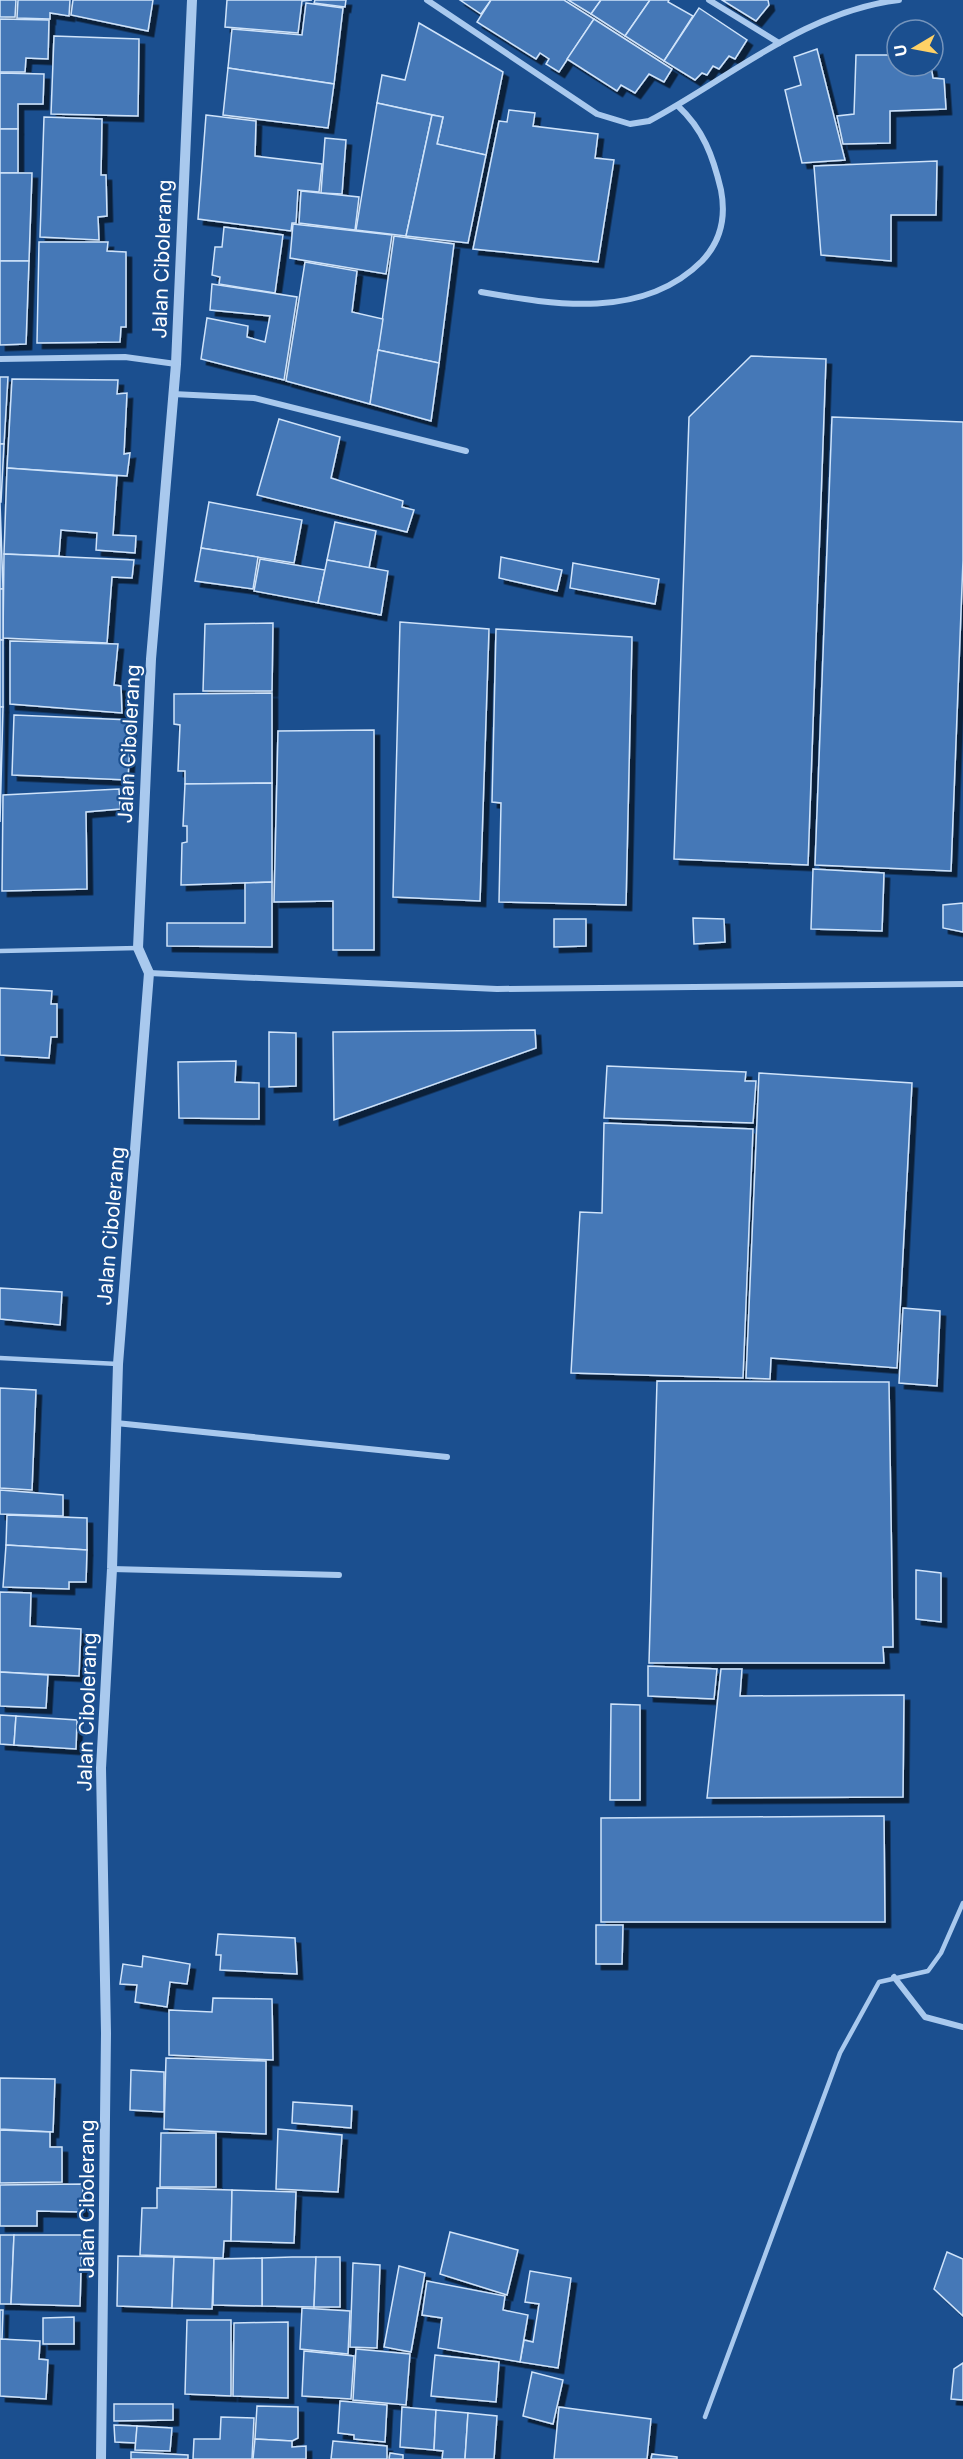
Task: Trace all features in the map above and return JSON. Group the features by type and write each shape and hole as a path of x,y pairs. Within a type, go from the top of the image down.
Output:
{"street":[{"name":"Jalan Cibolerang","path":"100,2459 106,2056 101,1767 112,1569 118,1364 149,973 138,948 151,659 176,364 192,0"},
{"path":"427,0 597,114 630,124 649,122 779,43 832,16 871,3 899,0"},
{"path":"709,0 779,43"},
{"path":"481,292 550,304 606,304 649,295 688,274 714,248 724,208 717,174 707,146 694,121 678,106"},
{"path":"0,359 125,357 176,364"},
{"path":"173,394 254,398 466,451"},
{"path":"149,973 496,989 963,984"},
{"path":"116,1423 447,1457"},
{"path":"112,1569 339,1575"},
{"path":"894,1977 925,2017 963,2027"}],"lane":[{"path":"0,951 138,948"},
{"path":"0,1358 118,1364"},
{"path":"705,2417 840,2053 879,1982 928,1971 941,1953 963,1904"}],"building":[{"path":"0,0 16,0 15,17 0,17"},
{"path":"18,0 70,0 69,16 50,13 50,19 17,18"},
{"path":"73,0 153,0 148,31 71,15"},
{"path":"227,0 312,0 302,1 298,33 225,27"},
{"path":"315,0 346,0 345,7 314,3"},
{"path":"460,0 491,0 481,14"},
{"path":"491,0 564,0 594,19 559,72 546,64 549,59 540,53 536,59 477,22"},
{"path":"568,0 601,0 591,14"},
{"path":"601,0 650,0 625,36 591,14"},
{"path":"650,0 669,0 668,2 693,16 664,61 625,36"},
{"path":"722,0 768,0 769,5 756,21"},
{"path":"306,3 343,8 334,84 228,68 232,29 302,35"},
{"path":"699,8 747,40 735,59 729,56 719,69 713,66 707,75 702,73 695,80 664,61"},
{"path":"0,19 49,20 48,59 26,58 25,72 0,72"},
{"path":"594,19 672,69 664,82 649,74 635,93 621,85 617,91 567,59"},
{"path":"419,23 503,72 486,155 437,144 443,117 377,103 382,75 405,80"},
{"path":"54,36 139,39 138,116 51,114"},
{"path":"817,49 845,160 802,163 785,90 801,85 794,57"},
{"path":"856,55 885,55 885,78 944,79 946,109 890,111 890,143 843,144 837,116 854,114"},
{"path":"228,68 334,84 328,128 223,115"},
{"path":"0,73 44,74 43,104 18,104 18,129 0,129"},
{"path":"377,103 432,115 406,236 356,230"},
{"path":"509,110 535,113 533,126 598,134 595,158 614,160 598,262 473,249 499,121 507,122"},
{"path":"206,115 256,121 255,156 322,164 319,192 298,190 296,223 292,223 291,231 198,219"},
{"path":"432,115 443,117 437,144 486,155 468,243 406,236"},
{"path":"44,117 102,119 101,175 106,175 107,216 98,217 99,240 40,237"},
{"path":"0,129 18,129 18,173 0,173"},
{"path":"325,138 346,140 342,194 321,193"},
{"path":"937,161 936,215 891,215 891,261 821,255 814,166"},
{"path":"0,173 32,173 29,261 0,261"},
{"path":"301,191 359,197 355,230 299,223"},
{"path":"293,224 392,235 386,274 290,258"},
{"path":"224,227 283,235 275,293 219,284 220,277 212,275 215,247 222,247"},
{"path":"394,236 454,244 439,363 378,350"},
{"path":"39,242 108,242 107,251 126,252 126,327 121,327 120,342 37,343"},
{"path":"0,261 29,261 26,344 0,345"},
{"path":"305,262 357,271 352,312 383,319 370,404 286,381"},
{"path":"212,284 297,297 284,380 201,359 207,318 248,326 247,337 265,342 270,316 210,310"},
{"path":"378,350 439,363 431,421 370,404"},
{"path":"751,356 826,359 808,865 674,859 689,417"},
{"path":"0,377 8,377 4,444 0,444"},
{"path":"12,379 118,380 117,394 127,393 124,454 130,453 127,476 7,468"},
{"path":"832,417 963,422 963,560 951,871 815,865"},
{"path":"279,419 340,437 331,478 403,501 402,507 414,510 407,532 257,495"},
{"path":"0,444 4,444 1,502 0,502"},
{"path":"7,468 117,476 113,535 136,536 135,553 96,550 97,533 61,530 59,556 4,554"},
{"path":"0,502 3,589 0,589"},
{"path":"209,502 302,520 294,563 201,548"},
{"path":"335,522 376,531 369,568 327,560"},
{"path":"201,548 258,557 253,589 195,581"},
{"path":"4,554 134,560 132,578 112,577 107,643 3,638"},
{"path":"501,557 562,570 557,591 499,578"},
{"path":"260,559 325,570 318,603 254,591"},
{"path":"327,560 388,571 381,615 318,603"},
{"path":"573,563 659,579 655,604 570,588"},
{"path":"0,589 3,589 3,640 0,640"},
{"path":"400,622 489,629 480,901 393,897"},
{"path":"273,623 272,691 203,691 205,624"},
{"path":"496,629 632,637 626,905 499,902 501,803 492,802"},
{"path":"0,640 3,640 3,707 0,707"},
{"path":"10,641 118,644 114,685 121,686 122,713 10,704"},
{"path":"272,693 272,783 185,784 185,771 178,771 180,725 174,724 174,694"},
{"path":"0,707 3,707 0,822"},
{"path":"14,715 131,720 128,780 12,775"},
{"path":"374,730 374,950 333,950 333,901 274,902 278,731"},
{"path":"272,783 272,882 181,885 182,843 187,842 187,826 183,826 185,784"},
{"path":"119,789 120,809 86,812 87,889 2,891 3,795"},
{"path":"813,869 884,873 882,931 811,929"},
{"path":"272,882 272,947 167,946 167,923 245,923 245,883"},
{"path":"963,903 963,932 943,928 943,905"},
{"path":"693,918 724,919 725,942 694,944"},
{"path":"554,919 586,919 586,946 554,947"},
{"path":"0,988 52,991 51,1004 57,1004 57,1037 51,1037 49,1058 0,1055"},
{"path":"535,1030 536,1048 334,1120 333,1032"},
{"path":"269,1032 296,1033 296,1086 269,1087"},
{"path":"236,1061 235,1082 259,1083 259,1119 179,1118 178,1062"},
{"path":"607,1066 746,1072 745,1081 756,1081 753,1123 604,1118"},
{"path":"759,1073 912,1083 897,1368 771,1358 770,1379 746,1378"},
{"path":"604,1123 753,1129 743,1378 571,1373 580,1212 602,1213"},
{"path":"0,1288 62,1292 60,1325 0,1319"},
{"path":"903,1308 940,1311 937,1386 899,1383"},
{"path":"657,1381 889,1382 893,1647 883,1647 884,1663 649,1663"},
{"path":"0,1388 36,1390 32,1490 0,1488"},
{"path":"0,1490 63,1495 63,1516 0,1514"},
{"path":"7,1515 87,1518 87,1550 6,1545"},
{"path":"6,1545 87,1550 86,1582 69,1582 69,1589 3,1587"},
{"path":"916,1570 941,1573 941,1622 916,1619"},
{"path":"0,1592 31,1593 30,1626 81,1629 79,1676 0,1672"},
{"path":"648,1666 717,1669 714,1699 648,1696"},
{"path":"721,1669 742,1669 740,1696 904,1695 903,1797 707,1798"},
{"path":"0,1672 48,1675 46,1708 0,1706"},
{"path":"611,1704 640,1705 640,1800 610,1800"},
{"path":"0,1715 16,1716 14,1745 0,1744"},
{"path":"16,1716 77,1720 76,1749 14,1745"},
{"path":"884,1816 885,1922 601,1922 601,1818"},
{"path":"596,1925 623,1925 622,1964 596,1964"},
{"path":"218,1934 295,1938 297,1974 220,1970 221,1955 216,1955"},
{"path":"143,1956 190,1964 187,1984 170,1982 167,2007 135,2002 137,1985 120,1984 123,1964 142,1967"},
{"path":"213,1998 272,1999 273,2060 169,2055 169,2010 212,2012"},
{"path":"166,2058 266,2061 266,2134 164,2129"},
{"path":"131,2070 164,2072 164,2112 130,2110"},
{"path":"0,2078 55,2079 53,2132 0,2129"},
{"path":"293,2102 352,2106 351,2128 292,2123"},
{"path":"278,2129 342,2135 338,2192 276,2189"},
{"path":"0,2130 50,2132 50,2147 62,2147 62,2182 0,2183"},
{"path":"161,2133 216,2133 216,2187 160,2187"},
{"path":"83,2184 82,2212 37,2211 37,2226 0,2226 0,2185"},
{"path":"157,2188 232,2190 231,2241 224,2241 223,2258 140,2255 142,2208 157,2208"},
{"path":"232,2190 296,2192 294,2243 231,2241"},
{"path":"450,2232 518,2250 507,2295 440,2274"},
{"path":"0,2235 14,2235 11,2304 0,2304"},
{"path":"14,2235 82,2235 80,2306 11,2304"},
{"path":"947,2252 963,2259 963,2316 934,2289"},
{"path":"118,2256 174,2257 172,2308 117,2306"},
{"path":"174,2257 214,2258 212,2309 172,2308"},
{"path":"316,2257 314,2307 262,2306 262,2258"},
{"path":"316,2257 340,2257 340,2307 314,2307"},
{"path":"262,2258 262,2306 213,2305 214,2259"},
{"path":"353,2263 380,2265 377,2348 350,2347"},
{"path":"399,2266 425,2273 411,2352 384,2347"},
{"path":"530,2271 571,2278 558,2368 520,2362 524,2340 533,2342 539,2304 525,2302"},
{"path":"427,2281 505,2296 503,2310 528,2315 520,2362 438,2348 442,2318 422,2315"},
{"path":"302,2308 350,2311 348,2354 300,2349"},
{"path":"0,2310 3,2310 2,2339 0,2339"},
{"path":"74,2317 74,2344 43,2344 43,2318"},
{"path":"187,2320 231,2320 231,2396 185,2394"},
{"path":"288,2322 288,2398 233,2396 234,2323"},
{"path":"0,2339 40,2341 39,2359 48,2360 46,2399 0,2396"},
{"path":"356,2349 410,2354 406,2405 353,2400"},
{"path":"304,2351 354,2356 351,2399 302,2396"},
{"path":"435,2355 499,2362 496,2402 431,2396"},
{"path":"963,2363 963,2400 951,2399 954,2369"},
{"path":"532,2372 563,2380 553,2424 523,2416"},
{"path":"340,2401 387,2405 385,2442 354,2439 354,2435 338,2433"},
{"path":"114,2404 173,2404 173,2420 114,2421"},
{"path":"257,2406 298,2407 298,2438 292,2441 255,2439"},
{"path":"402,2407 436,2410 434,2450 400,2447"},
{"path":"559,2407 651,2419 647,2459 554,2459"},
{"path":"436,2410 468,2413 465,2459 442,2459 443,2451 434,2450"},
{"path":"468,2413 497,2416 494,2459 465,2459"},
{"path":"221,2417 254,2418 252,2459 193,2459 194,2439 220,2439"},
{"path":"114,2425 137,2426 136,2443 115,2442"},
{"path":"137,2426 172,2428 170,2451 135,2450"},
{"path":"255,2439 292,2441 292,2447 306,2446 306,2459 253,2459"},
{"path":"333,2441 387,2446 387,2459 331,2459"},
{"path":"131,2452 188,2455 188,2459 131,2459"},
{"path":"390,2453 403,2455 403,2459 389,2459"},
{"path":"652,2454 677,2457 677,2459 651,2459"}]}
